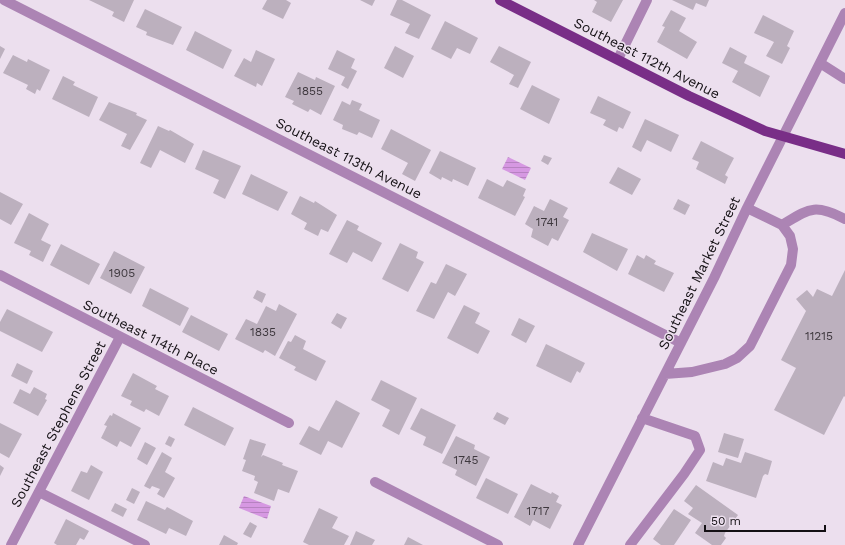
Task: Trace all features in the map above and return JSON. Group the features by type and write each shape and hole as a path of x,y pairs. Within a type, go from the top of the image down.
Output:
{"main road":[{"name":"Southeast 112th Avenue","path":"500,0 689,96 765,131 845,154"}],"street":[{"name":"Southeast 113th Avenue","path":"4,0 681,343"},
{"path":"618,59 647,0"},
{"name":"Southeast Market Street","path":"578,545 844,18"},
{"path":"820,63 845,79"},
{"path":"665,374 692,372 725,364 737,358 750,346 790,265 793,249 790,236 782,225 747,208"},
{"path":"782,225 807,210 828,210 845,219"},
{"name":"Southeast 114th Place","path":"0,275 289,423"},
{"name":"Southeast Stephens Street","path":"10,545 120,337"},
{"path":"630,545 684,474 700,450 695,436 642,418"},
{"path":"375,482 498,545"},
{"path":"39,492 145,545"}],"shaded area":[{"path":"508,157 531,168 525,180 502,169"},
{"path":"244,496 271,506 267,519 239,508"}],"building":[{"path":"89,0 134,0 124,22 112,16 114,12"},
{"path":"267,0 286,0 291,3 283,19 262,9"},
{"path":"360,0 375,0 372,6"},
{"path":"397,0 402,0 431,15 419,39 405,33 410,24 390,15"},
{"path":"594,0 623,0 611,22 592,12 597,2"},
{"path":"672,0 709,0 706,7 696,3 693,10"},
{"path":"145,9 182,27 173,45 146,35 147,32 136,27"},
{"path":"671,10 686,18 679,31 697,42 687,59 657,42 665,27 662,26"},
{"path":"763,15 794,31 787,46 790,48 782,64 766,56 774,42 754,33"},
{"path":"445,21 478,38 470,54 457,48 451,59 431,49"},
{"path":"195,31 232,50 223,69 186,50"},
{"path":"0,46 5,49 0,59"},
{"path":"395,46 414,56 403,78 384,68"},
{"path":"499,46 531,62 518,88 509,84 514,75 490,62"},
{"path":"730,47 747,56 744,63 770,76 760,97 732,82 738,71 722,63"},
{"path":"256,50 275,59 262,86 257,83 256,87 234,76 244,58 251,62"},
{"path":"337,50 355,59 351,68 357,71 348,89 341,85 345,77 328,69"},
{"path":"13,55 27,62 28,59 50,70 40,91 37,89 35,94 26,89 28,85 3,73"},
{"path":"298,72 315,80 316,77 335,86 321,115 310,109 308,112 292,104 294,101 285,97"},
{"path":"63,76 75,82 73,85 98,97 89,117 52,99"},
{"path":"532,85 560,99 549,124 520,109"},
{"path":"598,96 631,112 623,129 619,127 617,132 603,125 606,120 590,113"},
{"path":"352,100 362,104 359,110 380,120 372,138 359,132 357,135 342,129 343,125 333,120 342,101 350,105"},
{"path":"109,102 137,113 136,115 147,120 130,150 121,146 127,134 99,120"},
{"path":"645,119 679,135 671,152 647,140 641,152 632,147"},
{"path":"158,126 169,131 170,130 194,144 185,163 160,150 151,168 140,163"},
{"path":"391,129 431,150 415,181 402,174 408,163 381,149"},
{"path":"701,141 734,158 725,175 728,177 725,184 696,169 699,162 692,159"},
{"path":"203,150 241,166 225,199 213,193 219,180 195,169"},
{"path":"440,151 476,168 468,186 453,179 452,182 442,177 441,180 429,173"},
{"path":"544,155 552,158 548,165 541,161"},
{"path":"618,167 641,179 632,195 609,183"},
{"path":"251,174 288,192 278,211 242,194"},
{"path":"487,179 503,187 507,180 526,189 523,196 525,197 515,216 478,198"},
{"path":"0,192 23,204 11,225 0,219"},
{"path":"300,196 314,203 315,201 337,215 328,232 321,229 318,236 304,229 307,223 291,214"},
{"path":"550,199 568,208 563,217 569,220 558,241 552,238 548,246 531,237 533,229 525,224 534,206 544,211"},
{"path":"678,199 690,205 685,215 673,209"},
{"path":"29,213 49,224 41,240 51,245 43,262 29,255 31,251 14,243"},
{"path":"347,220 359,226 357,230 382,243 372,262 353,252 347,263 329,254"},
{"path":"592,233 628,249 617,271 583,252"},
{"path":"400,243 418,252 416,258 424,262 408,292 382,279"},
{"path":"61,244 100,264 89,285 50,265"},
{"path":"114,251 145,267 131,294 100,278"},
{"path":"637,255 644,259 646,255 656,261 654,264 674,273 664,292 628,274"},
{"path":"446,264 467,274 455,296 448,292 434,319 416,311 431,282 436,284"},
{"path":"845,270 845,397 844,396 824,435 774,410 796,368 781,360 806,311 796,299 807,290 813,297 817,289 832,296"},
{"path":"150,288 189,308 180,326 142,306"},
{"path":"257,290 266,294 262,303 253,298"},
{"path":"279,304 297,314 275,356 265,350 263,353 235,339 246,319 257,324 266,306 276,311"},
{"path":"464,305 480,313 475,323 490,331 478,354 447,338"},
{"path":"7,309 53,332 42,352 0,331 0,322"},
{"path":"337,313 347,318 341,329 331,323"},
{"path":"191,315 228,334 219,351 182,332"},
{"path":"519,318 535,326 526,343 511,335"},
{"path":"295,335 306,341 303,349 326,361 316,381 294,370 296,367 279,358 288,341 291,342"},
{"path":"546,344 585,363 580,373 577,371 571,383 536,366"},
{"path":"17,363 33,371 27,384 11,376"},
{"path":"133,373 157,386 155,389 169,396 159,416 146,409 144,412 130,405 132,401 121,396"},
{"path":"381,380 417,398 399,435 382,426 390,410 371,400"},
{"path":"34,387 47,394 45,399 47,400 38,416 13,403 20,389 30,394"},
{"path":"336,400 360,413 342,448 328,441 321,455 299,444 309,426 319,431"},
{"path":"193,407 234,428 225,446 184,425"},
{"path":"421,408 456,425 442,454 423,445 426,437 410,429"},
{"path":"497,412 509,418 505,425 493,419"},
{"path":"113,413 141,428 131,447 120,441 117,447 101,438 107,426 104,425"},
{"path":"0,423 22,434 9,458 0,453"},
{"path":"724,433 744,439 738,458 718,452"},
{"path":"169,436 175,439 171,447 165,444"},
{"path":"456,436 475,445 474,449 490,457 476,486 455,475 457,470 442,463"},
{"path":"250,439 266,444 261,457 263,455 298,471 289,493 278,489 274,501 254,493 258,482 254,480 255,476 242,471 246,460 243,459"},
{"path":"145,442 156,448 147,465 137,459"},
{"path":"162,452 172,458 165,472 175,478 164,498 157,494 160,489 152,486 150,489 144,486"},
{"path":"745,452 772,461 768,475 765,474 763,476 756,498 706,481 713,462 723,466 726,458 741,463"},
{"path":"0,465 4,468 0,476"},
{"path":"91,465 103,472 89,500 71,491 81,471 87,473"},
{"path":"486,478 518,494 508,514 476,498"},
{"path":"531,484 551,494 552,492 559,496 556,502 562,505 550,529 533,520 530,526 514,517"},
{"path":"696,485 738,515 725,533 724,536 726,538 721,545 712,545 695,533 702,523 688,514 693,508 684,501"},
{"path":"132,488 140,492 134,504 126,500"},
{"path":"146,501 165,510 167,507 193,521 186,536 169,528 166,534 137,520"},
{"path":"115,503 127,509 123,517 111,511"},
{"path":"319,508 338,517 332,528 349,536 344,545 309,545 303,542"},
{"path":"674,509 691,520 674,545 661,545 653,539"},
{"path":"66,519 89,531 84,540 80,538 76,545 57,545 54,543"},
{"path":"250,522 257,526 251,538 243,534"},
{"path":"356,531 375,540 372,545 350,545"},
{"path":"224,535 238,543 237,545 219,545"},
{"path":"408,537 423,545 404,545"}]}
